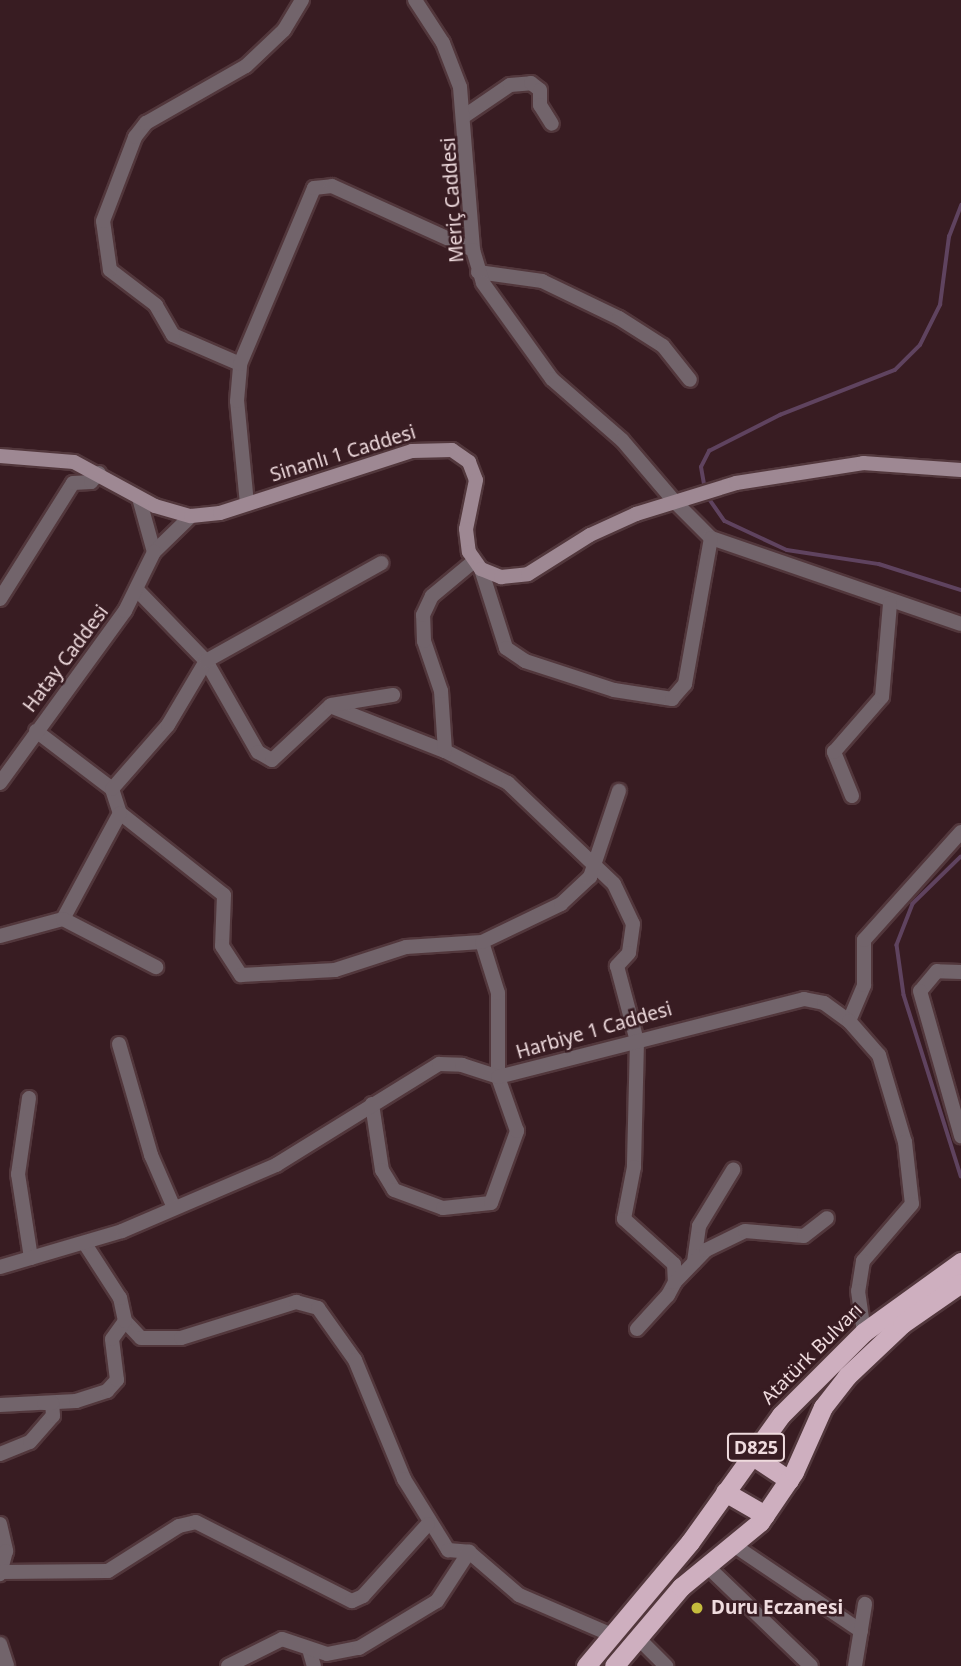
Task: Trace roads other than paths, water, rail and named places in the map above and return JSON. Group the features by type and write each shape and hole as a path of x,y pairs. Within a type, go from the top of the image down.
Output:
{"highway":[{"name":"Atatürk Bulvarı","path":"586,1666 614,1636 781,1415 864,1332 961,1262"},
{"name":"Atatürk Bulvarı","path":"614,1666 706,1566 735,1546 765,1515 789,1480 833,1391 902,1324 961,1283"},
{"path":"750,1454 789,1480"},
{"path":"725,1492 765,1515"}],"main road":[{"name":"Sinanlı 1 Caddesi","path":"191,516 247,505 412,451 452,450 469,463 475,480 466,529 478,565"},
{"path":"0,456 59,459 99,473 139,498 191,516"},
{"path":"478,565 502,577 528,574 590,535 681,500 736,483 863,463 961,470"}],"street":[{"path":"240,364 173,335 156,305 110,270 103,221 135,137 146,123 246,66 284,30 302,0"},
{"name":"Meriç Caddesi","path":"415,0 453,64 466,115 473,250 478,272 503,318 540,365 622,440 681,500 711,538"},
{"path":"466,115 510,85 531,83 540,90 540,105 552,124"},
{"path":"247,505 237,401 240,364 314,188 332,187 473,250"},
{"path":"478,272 542,281 619,318 663,346 690,380"},
{"path":"0,600 73,484 91,482 99,473"},
{"path":"139,498 154,552"},
{"name":"Hatay Caddesi","path":"2,774 138,591 154,552 191,516"},
{"path":"445,751 441,691 424,641 423,615 432,596 478,565 506,648 525,661 614,690 672,699 683,691 711,538 890,603 961,624"},
{"path":"112,789 168,725 206,662 381,563"},
{"path":"138,591 206,662 229,709 258,752 272,760 330,706 393,695"},
{"path":"852,796 834,752 882,697 890,603"},
{"path":"330,706 445,751 508,783 597,863 631,913 633,941 617,966 637,1041 634,1167 624,1219 674,1265 675,1282"},
{"path":"36,731 112,789 120,813 224,895 222,946 241,975 335,970 406,947 482,942 561,904 597,863 619,791"},
{"path":"63,919 120,813"},
{"path":"849,1021 864,985 864,940 961,832"},
{"path":"0,936 63,919 156,967"},
{"path":"372,1104 382,1170 394,1190 443,1208 482,1207 495,1196 517,1131 498,1077 498,993 482,942"},
{"path":"961,972 937,971 919,991 961,1136"},
{"name":"Harbiye 1 Caddesi","path":"0,1268 85,1244 276,1165 439,1064 462,1065 498,1077 558,1066 637,1041 804,999 824,1003 849,1021 886,1066 913,1194 907,1213 876,1240 863,1261 858,1291 864,1332"},
{"path":"119,1044 151,1156 174,1208"},
{"path":"29,1098 18,1174 31,1258"},
{"path":"694,1262 699,1226 733,1170"},
{"path":"637,1329 675,1282 706,1250 753,1228 804,1236 827,1218"},
{"path":"85,1244 120,1298 125,1321 141,1338 181,1338 296,1301 318,1308 355,1360 428,1524 452,1554 469,1552 519,1595 614,1636"},
{"path":"0,1405 76,1401 107,1391 117,1380 112,1339 125,1321"},
{"path":"0,1454 30,1442 53,1416 52,1403 44,1403"},
{"path":"0,1524 6,1551 0,1573 108,1571 179,1526 196,1522 352,1601 363,1596 428,1524"},
{"path":"735,1546 862,1631"},
{"path":"228,1666 282,1639 309,1648 342,1654 409,1621 437,1601 469,1552"},
{"path":"706,1566 811,1666"},
{"path":"855,1666 865,1604"},
{"path":"638,1638 666,1666"},
{"path":"0,1644 7,1666"},
{"path":"309,1648 314,1666"}],"waterway":[{"path":"705,490 701,467 709,451 780,415 895,370 920,345 940,305 949,237 961,205"},
{"path":"708,497 725,521 787,550 879,564 961,590"},
{"path":"961,857 913,904 897,945 904,995 961,1176"}],"place":[{"name":"Duru Eczanesi","path":"697,1608"}]}
